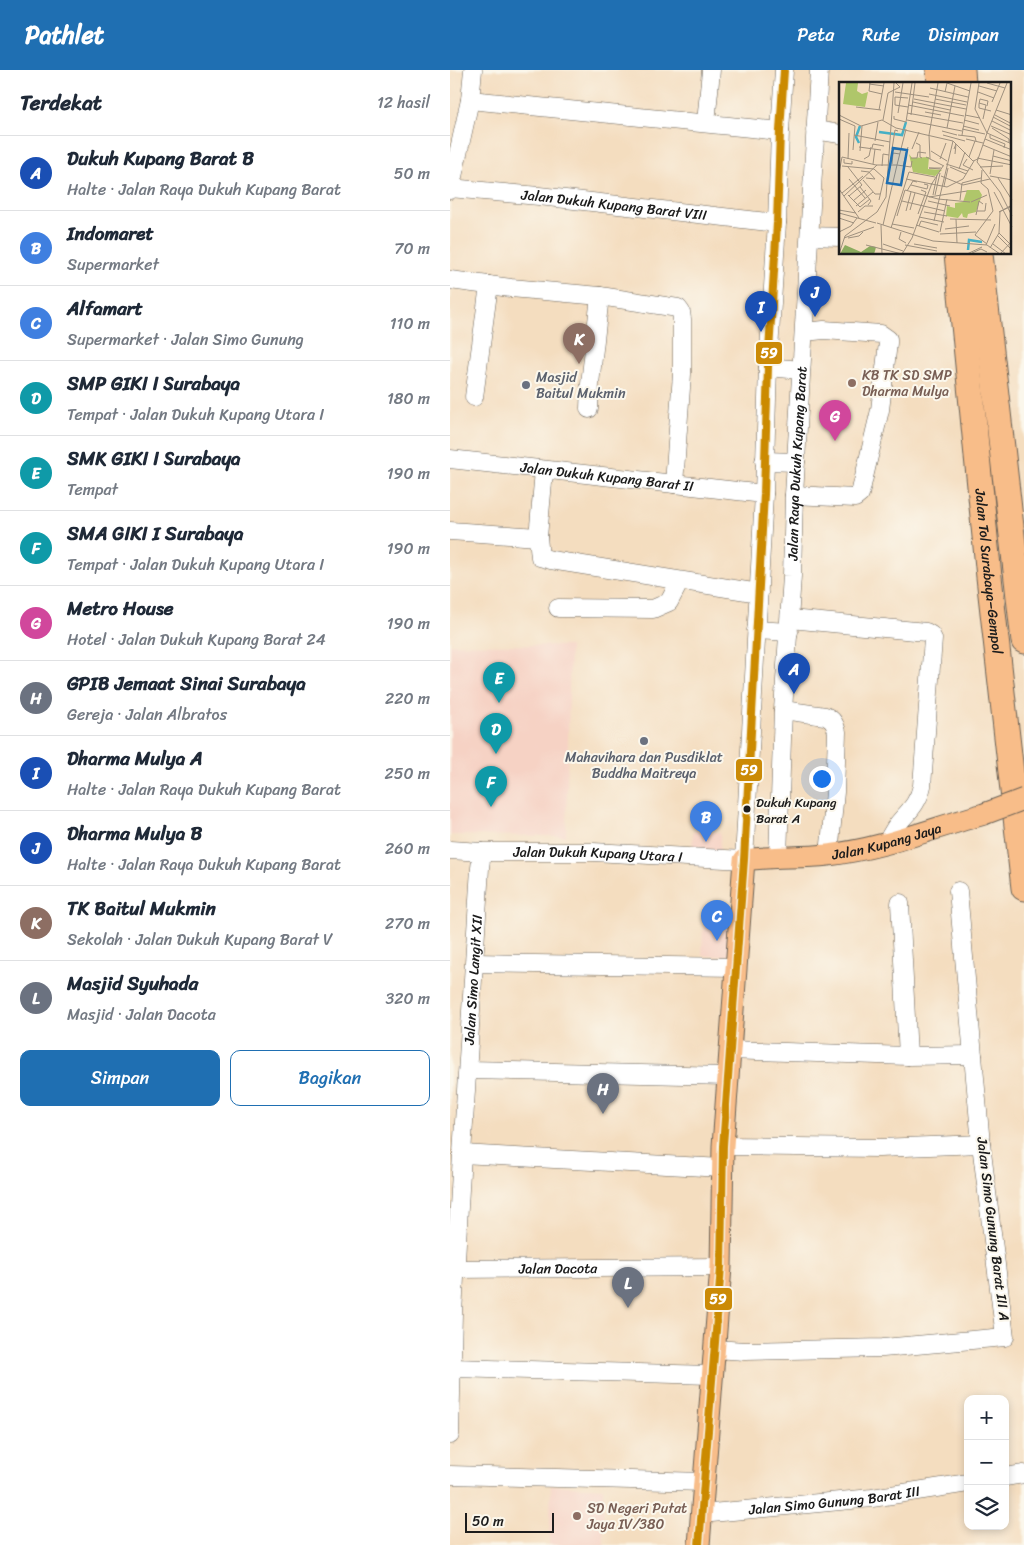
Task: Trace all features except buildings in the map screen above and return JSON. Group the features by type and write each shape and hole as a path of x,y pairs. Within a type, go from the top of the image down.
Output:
{"highway":[{"name":"Jalan Tol Surabaya–Gempol","path":"957,255 989,577 1024,888"},
{"name":"Jalan Tol Surabaya–Gempol","path":"980,255 1024,641"}],"main road":[{"name":"Jalan Kupang Jaya","path":"744,860 829,855 887,844 940,826 984,814 1024,799"},
{"path":"699,1545 721,1267 723,1146 744,860"}],"street":[{"path":"450,189 470,100 474,70"},
{"path":"706,123 711,70"},
{"path":"744,860 784,70"},
{"name":"Jalan Raya Dukuh Kupang Barat","path":"778,857 783,710 790,626 794,495 818,70"},
{"path":"470,100 780,131"},
{"path":"815,130 839,134"},
{"name":"Jalan Dukuh Kupang Barat VIII","path":"450,189 540,196 777,223"},
{"path":"810,236 839,237"},
{"path":"450,280 600,296 678,308 682,319 682,374 674,484"},
{"path":"474,397 489,285"},
{"path":"589,408 600,296"},
{"path":"794,495 856,498 860,494 880,410 888,343 888,339 881,334 824,330 804,332"},
{"path":"768,367 801,370"},
{"name":"Jalan Dukuh Kupang Barat II","path":"450,459 544,471 764,494"},
{"path":"764,461 796,462"},
{"path":"544,471 538,537 539,555 544,558 759,593"},
{"path":"450,531 538,537"},
{"path":"558,608 653,609 669,602 680,581"},
{"path":"756,630 790,626 926,632 933,638 920,797 915,805 900,819 887,844"},
{"path":"783,710 825,716 830,718 835,725 837,732 835,784 829,855"},
{"name":"Jalan Dukuh Kupang Utara I","path":"450,850 482,852 593,852 744,860"},
{"name":"Jalan Simo Langit XII","path":"450,1436 452,1297 456,1269 454,1211 462,1154 458,1099 468,1070 482,852"},
{"name":"Jalan Simo Gunung Barat III A","path":"714,1349 745,1351 883,1348 1005,1337 981,1144 958,891"},
{"path":"900,903 908,1056"},
{"path":"475,963 736,967"},
{"path":"729,1050 908,1056 973,1055"},
{"path":"468,1070 728,1076"},
{"path":"723,1146 879,1148 981,1144"},
{"path":"462,1154 722,1168"},
{"name":"Jalan Dacota","path":"456,1269 721,1267"},
{"path":"452,1368 711,1375"},
{"path":"1009,1476 1024,1474"},
{"path":"450,1475 705,1482"},
{"name":"Jalan Simo Gunung Barat III","path":"701,1514 872,1498 964,1484"}],"shaded area":[{"path":"450,644 570,646 566,836 450,835"},
{"path":"693,831 720,832 720,853 692,853"},
{"path":"703,926 731,926 730,956 702,956"},
{"name":"SD Negeri Putat Jaya IV/380","path":"551,1485 603,1488 604,1545 549,1545"}],"transit line":[{"name":"59","path":"699,1545 721,1267 723,1146 744,860 784,70"}],"place":[{"name":"Dharma Mulya B","path":"815,317"},
{"name":"Dharma Mulya A","path":"761,332"},
{"name":"TK Baitul Mukmin","path":"579,364"},
{"name":"KB TK SD SMP Dharma Mulya","path":"852,383"},
{"name":"Masjid Baitul Mukmin","path":"526,385"},
{"name":"Metro House","path":"835,441"},
{"name":"Dukuh Kupang Barat B","path":"794,694"},
{"name":"SMK GIKI I Surabaya","path":"499,703"},
{"name":"Mahavihara dan Pusdiklat Buddha Maitreya","path":"644,741"},
{"name":"SMP GIKI I Surabaya","path":"496,754"},
{"name":"SMA GIKI I Surabaya","path":"491,807"},
{"name":"Dukuh Kupang Barat A","path":"747,809"},
{"name":"Indomaret","path":"706,842"},
{"name":"Alfamart","path":"717,941"},
{"name":"GPIB Jemaat Sinai Surabaya","path":"603,1114"},
{"name":"Masjid Syuhada","path":"628,1308"},
{"name":"SD Negeri Putat Jaya IV/380","path":"577,1516"}]}
